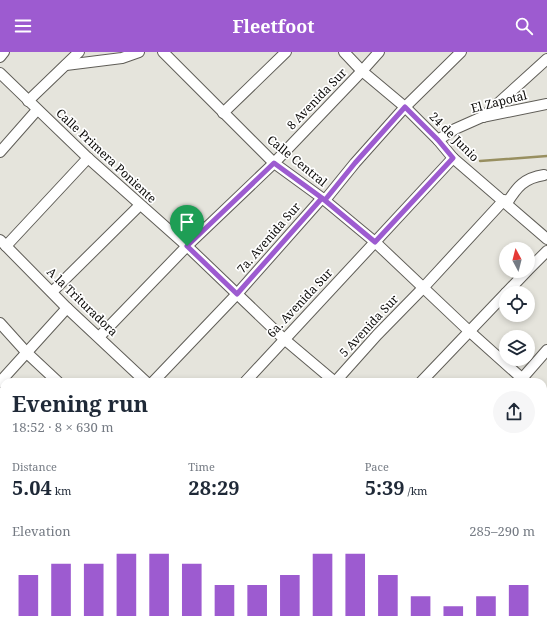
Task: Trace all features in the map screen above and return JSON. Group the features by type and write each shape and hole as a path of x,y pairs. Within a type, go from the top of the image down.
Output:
{"street":[{"path":"0,57 4,52"},
{"path":"28,101 79,52"},
{"path":"66,65 122,58 139,52"},
{"name":"Calle Central","path":"163,52 274,163 323,199 375,242 519,378"},
{"path":"223,113 286,52"},
{"name":"24 de Junio","path":"344,52 362,71 405,107 438,140 453,158 547,239"},
{"name":"8 Avenida Sur","path":"99,337 187,246 274,163 362,71 378,52"},
{"name":"7a. Avenida Sur","path":"157,378 237,294 405,107 461,52"},
{"path":"482,117 547,59"},
{"name":"Calle Primera Poniente","path":"0,74 88,158 187,246 284,339 330,378"},
{"name":"El Zapotal","path":"438,140 455,129 482,117 547,104"},
{"path":"0,152 37,110"},
{"path":"3,243 88,158"},
{"name":"6a. Avenida Sur","path":"249,378 453,158"},
{"name":"5 Avenida Sur","path":"339,378 377,335 516,189 525,181 536,176 544,175"},
{"path":"52,292 140,205"},
{"name":"A la Trituradora","path":"3,243 67,308 142,378"},
{"path":"535,264 547,251"},
{"path":"513,286 521,278"},
{"path":"425,378 499,300"},
{"path":"4,378 67,308"},
{"path":"0,323 27,353 54,378"},
{"path":"524,378 547,350"}],"waterway":[{"path":"480,161 547,156"}],"route":[{"path":"187,246 237,294 322,198 325,200 355,163 405,107 438,140 453,158 375,242 322,198 274,163 187,246"}]}
